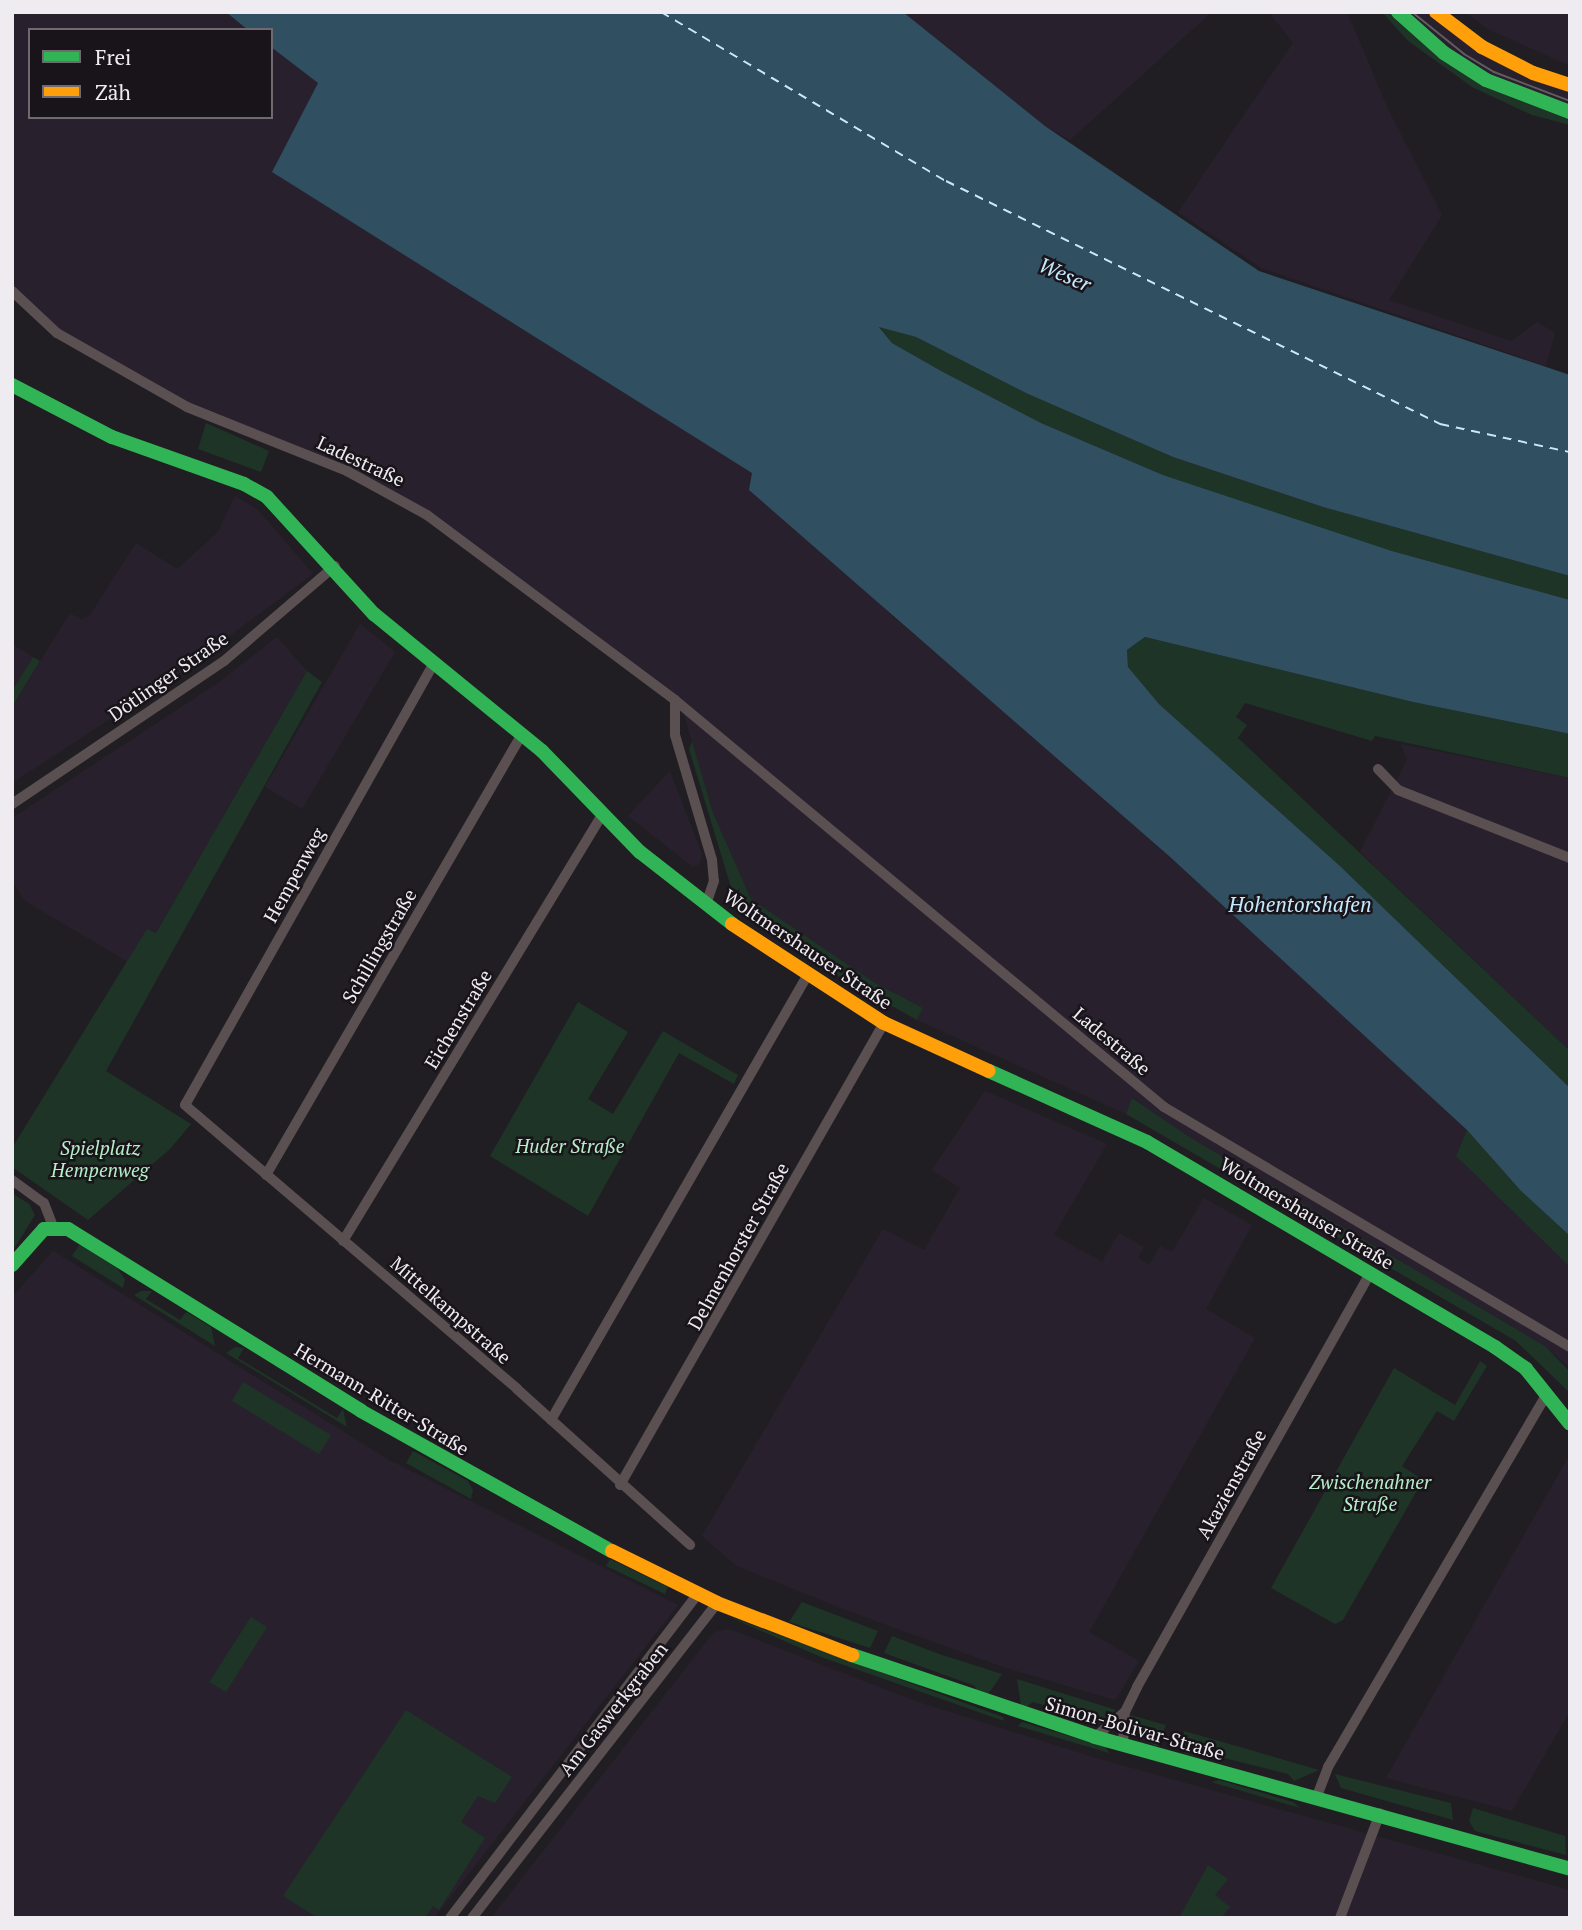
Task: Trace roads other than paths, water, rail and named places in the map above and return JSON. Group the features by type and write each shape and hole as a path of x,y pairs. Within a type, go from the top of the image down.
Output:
{"street":[{"path":"1398,12 1444,53 1486,80 1570,112"},
{"path":"1436,12 1482,47 1533,73 1570,85"},
{"name":"Ladestraße","path":"12,291 57,333 187,407 400,498 675,700 1164,1107 1570,1347"},
{"name":"Woltmershauser Straße","path":"12,385 112,437 249,486 287,514 374,614 522,734 602,815 706,904 807,976 884,1023 1147,1142 1495,1347 1547,1393 1570,1423"},
{"name":"Dötlinger Straße","path":"12,804 224,661 335,566"},
{"name":"Hempenweg","path":"185,1105 434,663"},
{"path":"675,700 675,735 712,860 714,881 706,904"},
{"name":"Schillingstraße","path":"266,1175 522,734"},
{"path":"1378,769 1409,795 1570,858"},
{"name":"Eichenstraße","path":"343,1241 602,815"},
{"path":"551,1420 807,976"},
{"name":"Delmenhorster Straße","path":"620,1485 884,1023"},
{"name":"Mittelkampstraße","path":"185,1105 551,1420 620,1485 691,1545"},
{"path":"12,1180 44,1203 53,1227 36,1237 12,1265"},
{"name":"Hermann-Ritter-Straße","path":"53,1227 68,1229 469,1474 698,1594"},
{"name":"Akazienstraße","path":"1095,1737 1125,1712 1370,1274"},
{"path":"1317,1796 1328,1767 1547,1393"},
{"name":"Simon-Bolivar-Straße","path":"698,1594 908,1677 1095,1737 1380,1813 1570,1869"},
{"name":"Am Gaswerkgraben","path":"450,1918 524,1825 698,1594"},
{"name":"Am Gaswerkgraben","path":"472,1918 717,1603"},
{"name":"Akazienstraße","path":"1123,1745 1125,1712"},
{"path":"1340,1918 1380,1813"},
{"path":"524,1825 537,1836"}],"water":[{"path":"226,12 903,12 1045,126 1259,271 1570,375 1570,576 1323,507 1173,457 1028,394 916,337 879,327 892,343 943,372 1041,423 1163,475 1392,551 1570,600 1570,734 1413,702 1145,637 1127,650 1128,667 1159,704 1340,866 1570,1088 1570,1236 1521,1191 1467,1130 1169,856 749,490 752,473 272,172 318,83 273,49 273,28 246,28"}],"tram line":[{"path":"1412,12 1464,54 1494,72 1570,101"}],"water label":[{"name":"Weser","path":"1065,274"},
{"name":"Hohentorshafen","path":"1300,904"}],"park label":[{"name":"Huder Straße","path":"570,1146"},
{"name":"Spielplatz Hempenweg","path":"100,1159"},
{"name":"Zwischenahner Straße","path":"1370,1493"}]}
